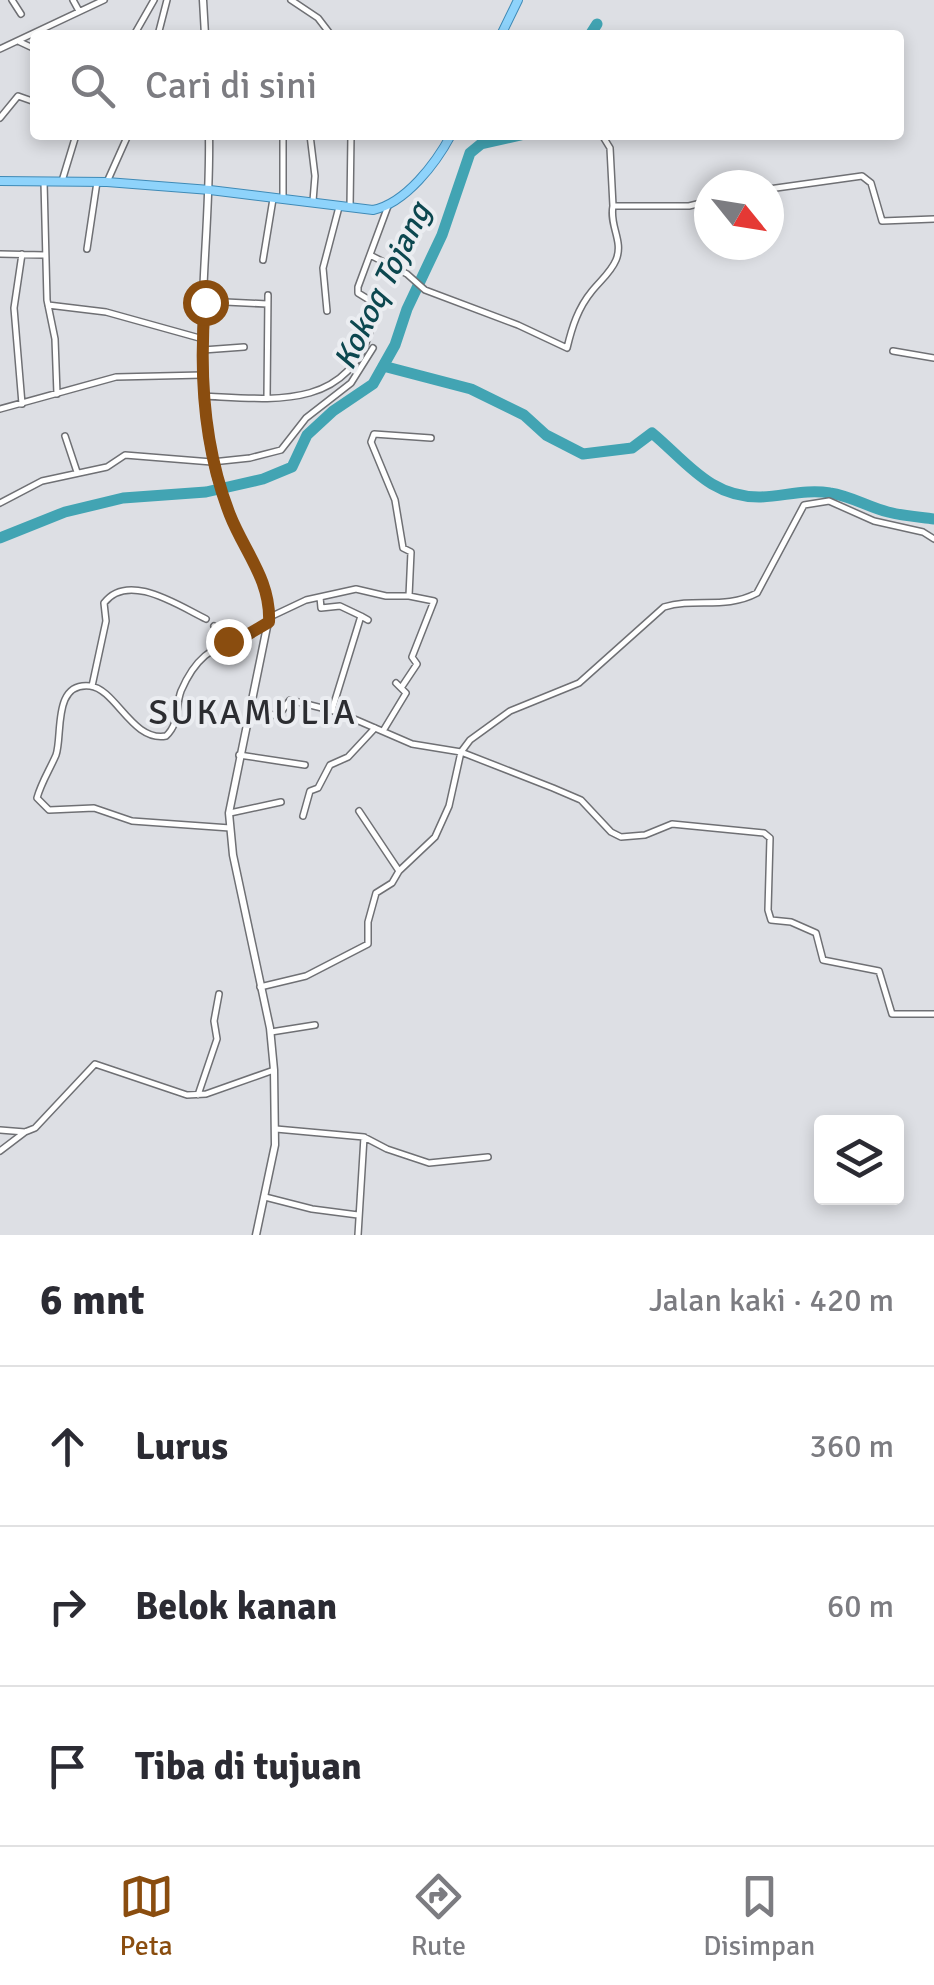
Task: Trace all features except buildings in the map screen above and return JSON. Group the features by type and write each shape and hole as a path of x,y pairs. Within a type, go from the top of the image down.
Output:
{"main road":[{"path":"504,30 518,0"},
{"path":"0,182 107,182 278,196 374,210 388,206 434,162 448,140"}],"street":[{"path":"12,0 21,14"},
{"path":"72,0 79,11"},
{"path":"40,30 104,0"},
{"path":"137,30 154,0"},
{"path":"159,30 167,0"},
{"path":"204,0 205,30"},
{"path":"292,0 318,18 327,30"},
{"path":"1,46 30,35"},
{"path":"18,41 30,47"},
{"path":"0,118 18,96 30,100"},
{"path":"62,181 74,140"},
{"path":"107,182 126,140"},
{"path":"209,140 203,396 212,462 225,501 263,581 270,620 229,813 274,1070 276,1129 256,1235"},
{"path":"263,260 278,196 283,140"},
{"path":"311,140 313,201"},
{"path":"350,209 351,140"},
{"path":"370,255 420,285 567,346 580,308 618,254 618,240 611,223 610,148 605,140"},
{"path":"784,187 862,176 871,183 882,221 934,219"},
{"path":"44,182 45,255 55,339 56,394"},
{"path":"87,249 96,182"},
{"path":"613,206 694,205"},
{"path":"203,396 291,397 329,387 356,360 372,326 370,299 358,290 388,206"},
{"path":"327,311 322,268 339,207"},
{"path":"0,254 45,255"},
{"path":"22,254 14,327 22,404"},
{"path":"267,398 268,294"},
{"path":"205,302 268,304"},
{"path":"48,305 106,312 203,339"},
{"path":"203,350 244,347"},
{"path":"0,503 42,481 76,469 107,467 125,455 212,462 281,450 306,418 352,383 373,348"},
{"path":"892,351 934,358"},
{"path":"0,409 116,377 203,375"},
{"path":"408,596 411,552 404,548 392,490 376,461 371,442 374,434 432,438"},
{"path":"64,436 76,469"},
{"path":"260,987 306,976 366,945 375,895 424,851 440,827 449,806 460,752 503,716 579,683 664,608 720,604 757,592 807,502 837,503 874,522 924,532 934,539"},
{"path":"230,828 132,821 94,808 42,807 37,798 57,751 62,705 81,687 92,686 131,722 154,736 166,736 174,728 180,696 210,650 242,638 306,600 356,588 434,603 412,658 417,664 398,685 406,693 383,731"},
{"path":"92,686 106,622 104,604 111,596 141,589 206,619"},
{"path":"320,597 321,608 340,606 364,618 332,710"},
{"path":"214,626 228,641"},
{"path":"250,710 280,716 290,700 332,710 412,744 460,752 581,800 611,832 621,837 645,835 678,824 764,833 770,838 771,920 791,922 816,934 823,960 879,971 892,1014 934,1014"},
{"path":"303,816 310,791 318,788 330,764 348,757 375,728"},
{"path":"239,755 304,765"},
{"path":"229,813 281,802"},
{"path":"359,811 399,871"},
{"path":"198,1096 217,1039 214,1024 220,994"},
{"path":"270,1032 316,1025"},
{"path":"0,1151 57,1108 94,1064 178,1094 198,1096 274,1070"},
{"path":"276,1129 364,1137 386,1149 430,1163 488,1156"},
{"path":"0,1130 25,1132"},
{"path":"358,1235 364,1137"},
{"path":"265,1197 358,1215"}],"waterway":[{"name":"Kokoq Tojang","path":"593,30 597,24"},
{"name":"Kokoq Tojang","path":"0,538 65,512 123,498 206,492 263,479 292,467 307,435 333,411 373,384 395,345 407,309 442,235 470,153 481,144 499,140"},
{"path":"383,366 471,389 524,415 546,435 583,454 632,448 652,433 700,476 727,492 761,497 830,493 888,512 934,519"}],"district":[{"name":"SUKAMULIA","path":"253,712"}],"route":[{"path":"205,302 203,396 211,456 234,524 263,581 270,612 269,622 242,638 228,641"}]}
